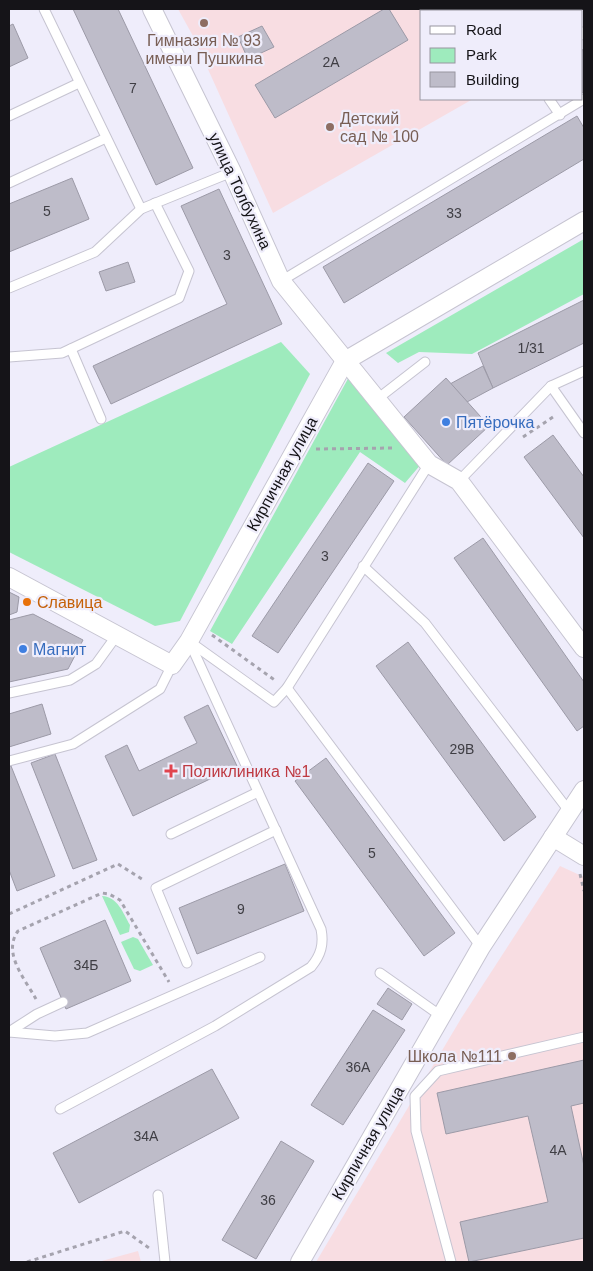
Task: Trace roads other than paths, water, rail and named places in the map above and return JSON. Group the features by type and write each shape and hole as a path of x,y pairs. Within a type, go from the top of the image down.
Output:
{"street":[{"name":"улица Толбухина","path":"152,9 232,172 281,281 429,464"},
{"path":"345,361 584,221"},
{"name":"Кирпичная улица","path":"172,665 189,641 345,361"},
{"path":"429,464 459,481 584,648"},
{"path":"9,577 172,665"},
{"name":"Кирпичная улица","path":"300,1262 481,946 584,790"},
{"path":"553,837 584,856"}],"lane":[{"path":"44,9 141,209"},
{"path":"9,116 80,83"},
{"path":"550,100 560,115"},
{"path":"281,281 582,100"},
{"path":"9,183 106,138"},
{"path":"9,288 95,252 141,209 232,172"},
{"path":"9,357 62,353 179,298 189,271 155,203"},
{"path":"71,349 101,419"},
{"path":"376,400 425,362"},
{"path":"459,481 551,386 584,370"},
{"path":"551,386 584,433"},
{"path":"189,641 274,702 287,688 429,464"},
{"path":"363,566 425,623 569,811"},
{"path":"9,693 70,680 96,664 117,635"},
{"path":"60,1109 215,1026 311,967 323,946 321,929 189,641"},
{"path":"9,761 73,744 160,689 172,665"},
{"path":"287,688 481,946"},
{"path":"171,834 258,792"},
{"path":"187,963 156,888 276,830"},
{"path":"9,1032 55,1036 87,1033 260,957"},
{"path":"380,973 441,1016"},
{"path":"9,1032 42,1011 63,1002"},
{"path":"451,1262 416,1131 415,1096 438,1071 584,1037"},
{"path":"158,1195 165,1261"}],"place":[{"name":"Гимназия № 93 имени Пушкина","path":"204,23"},
{"name":"Детский сад № 100","path":"330,127"},
{"name":"Пятёрочка","path":"446,422"},
{"name":"Славица","path":"27,602"},
{"name":"Магнит","path":"23,649"},
{"name":"Поликлиника №1","path":"171,771"},
{"name":"Школа №111","path":"512,1056"}]}
